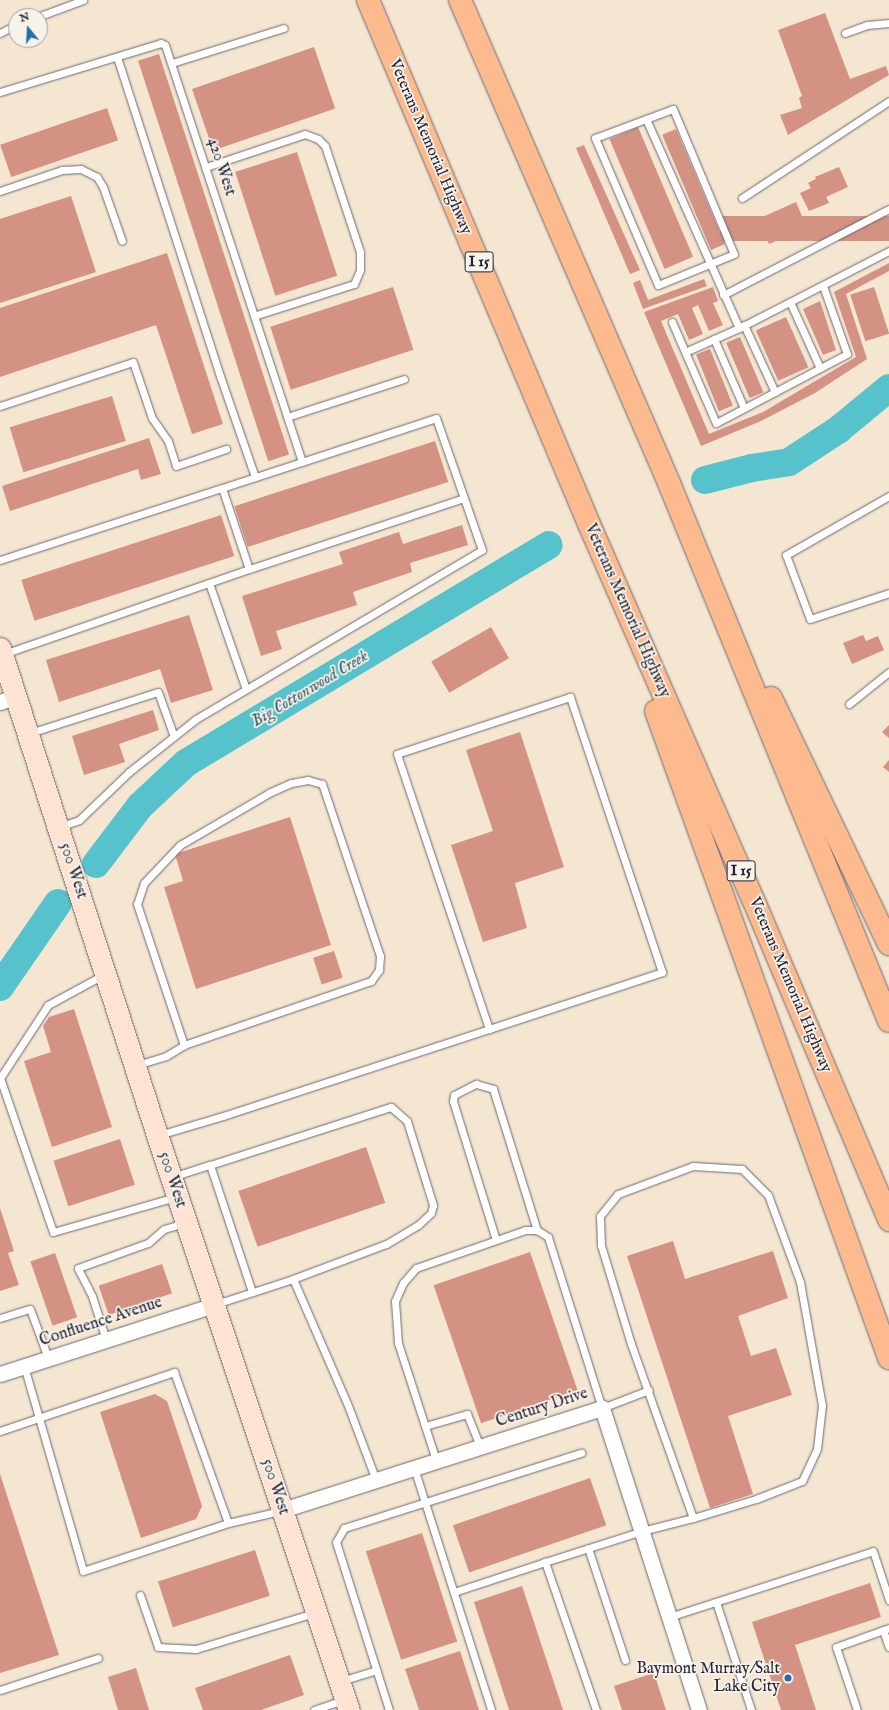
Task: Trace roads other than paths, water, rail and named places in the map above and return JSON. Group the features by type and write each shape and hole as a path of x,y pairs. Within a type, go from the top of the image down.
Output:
{"highway":[{"name":"Veterans Memorial Highway","path":"368,0 589,524 753,899 889,1220"},
{"path":"460,0 669,484 889,1021"},
{"path":"669,484 889,944"},
{"path":"589,524 889,1358"}],"main road":[{"name":"500 West","path":"1,652 8,699 28,734 157,1135 344,1697"}],"street":[{"name":"Confluence Avenue","path":"0,1374 214,1305"},
{"name":"Century Drive","path":"282,1510 602,1408 699,1710"}],"lane":[{"path":"48,13 83,0"},
{"path":"845,33 867,25 889,23"},
{"path":"172,63 284,28"},
{"name":"420 West","path":"0,92 161,44 168,49 302,462"},
{"path":"117,57 220,376 255,477"},
{"path":"742,198 889,101"},
{"path":"673,109 734,254 709,265 658,285 595,138 673,109"},
{"path":"646,119 723,295 742,326 774,392"},
{"path":"206,167 305,134 318,139 325,146 360,252 360,264 354,284 254,316"},
{"path":"0,191 62,170 80,169 97,177 103,187 122,241"},
{"path":"723,295 889,209"},
{"path":"685,352 823,286 889,251"},
{"path":"672,322 716,423 847,354 823,286"},
{"path":"790,302 820,368"},
{"path":"714,339 744,408"},
{"path":"0,406 133,362 152,418 168,441 176,466 226,449"},
{"path":"287,417 404,379"},
{"path":"0,560 436,418 482,550 246,689 173,734 78,820 59,827"},
{"path":"222,488 249,570"},
{"path":"889,496 786,555 810,619 889,593"},
{"path":"1,652 464,498"},
{"path":"209,583 246,689"},
{"path":"849,704 889,672"},
{"path":"28,734 158,692 173,734"},
{"path":"157,1135 489,1029 662,972 570,697 397,754 489,1029"},
{"path":"135,1066 166,1056 184,1046 371,981 379,970 380,956 322,784 308,780 291,783 269,793 180,845 144,883 137,904 184,1046"},
{"path":"105,974 48,1005 0,1078 53,1232 175,1187 210,1165 391,1107 407,1121 433,1205 431,1213 418,1225 386,1244 293,1279 214,1305"},
{"path":"496,1240 453,1101 454,1095 476,1084 493,1089 537,1230"},
{"path":"210,1165 252,1292"},
{"path":"454,1592 642,1531 694,1518 756,1499 802,1481 817,1449 822,1405 800,1282 768,1195 742,1169 693,1166 618,1194 600,1216 601,1245 631,1344 649,1390 694,1518"},
{"path":"106,1340 92,1296 78,1268 148,1243 164,1230 186,1222"},
{"path":"436,1460 398,1343 395,1301 403,1283 416,1268 525,1230 537,1230 548,1237 602,1408 649,1390"},
{"path":"293,1279 347,1403 376,1480"},
{"path":"0,1318 30,1308 48,1358"},
{"path":"24,1366 40,1417 83,1571 228,1523 282,1510"},
{"path":"0,1431 174,1372 228,1523"},
{"path":"425,1426 467,1414 480,1446"},
{"path":"388,1710 336,1542 337,1537 344,1528 581,1453"},
{"path":"414,1468 491,1710"},
{"path":"588,1548 625,1660"},
{"path":"669,1617 873,1551 889,1600"},
{"path":"545,1562 596,1710"},
{"path":"140,1595 158,1647 196,1649 316,1612"},
{"path":"716,1602 751,1710"},
{"path":"857,1710 836,1647 886,1629 889,1647"},
{"path":"0,1690 98,1658"},
{"path":"314,1710 344,1697 376,1670"}],"waterway":[{"name":"Big Cottonwood Creek","path":"705,480 752,468 789,462 838,430 889,388"},
{"name":"Big Cottonwood Creek","path":"96,864 140,806 186,763 549,545"},
{"name":"Big Cottonwood Creek","path":"0,987 58,903"}],"place":[{"name":"Baymont Murray/Salt Lake City","path":"788,1678"}]}
